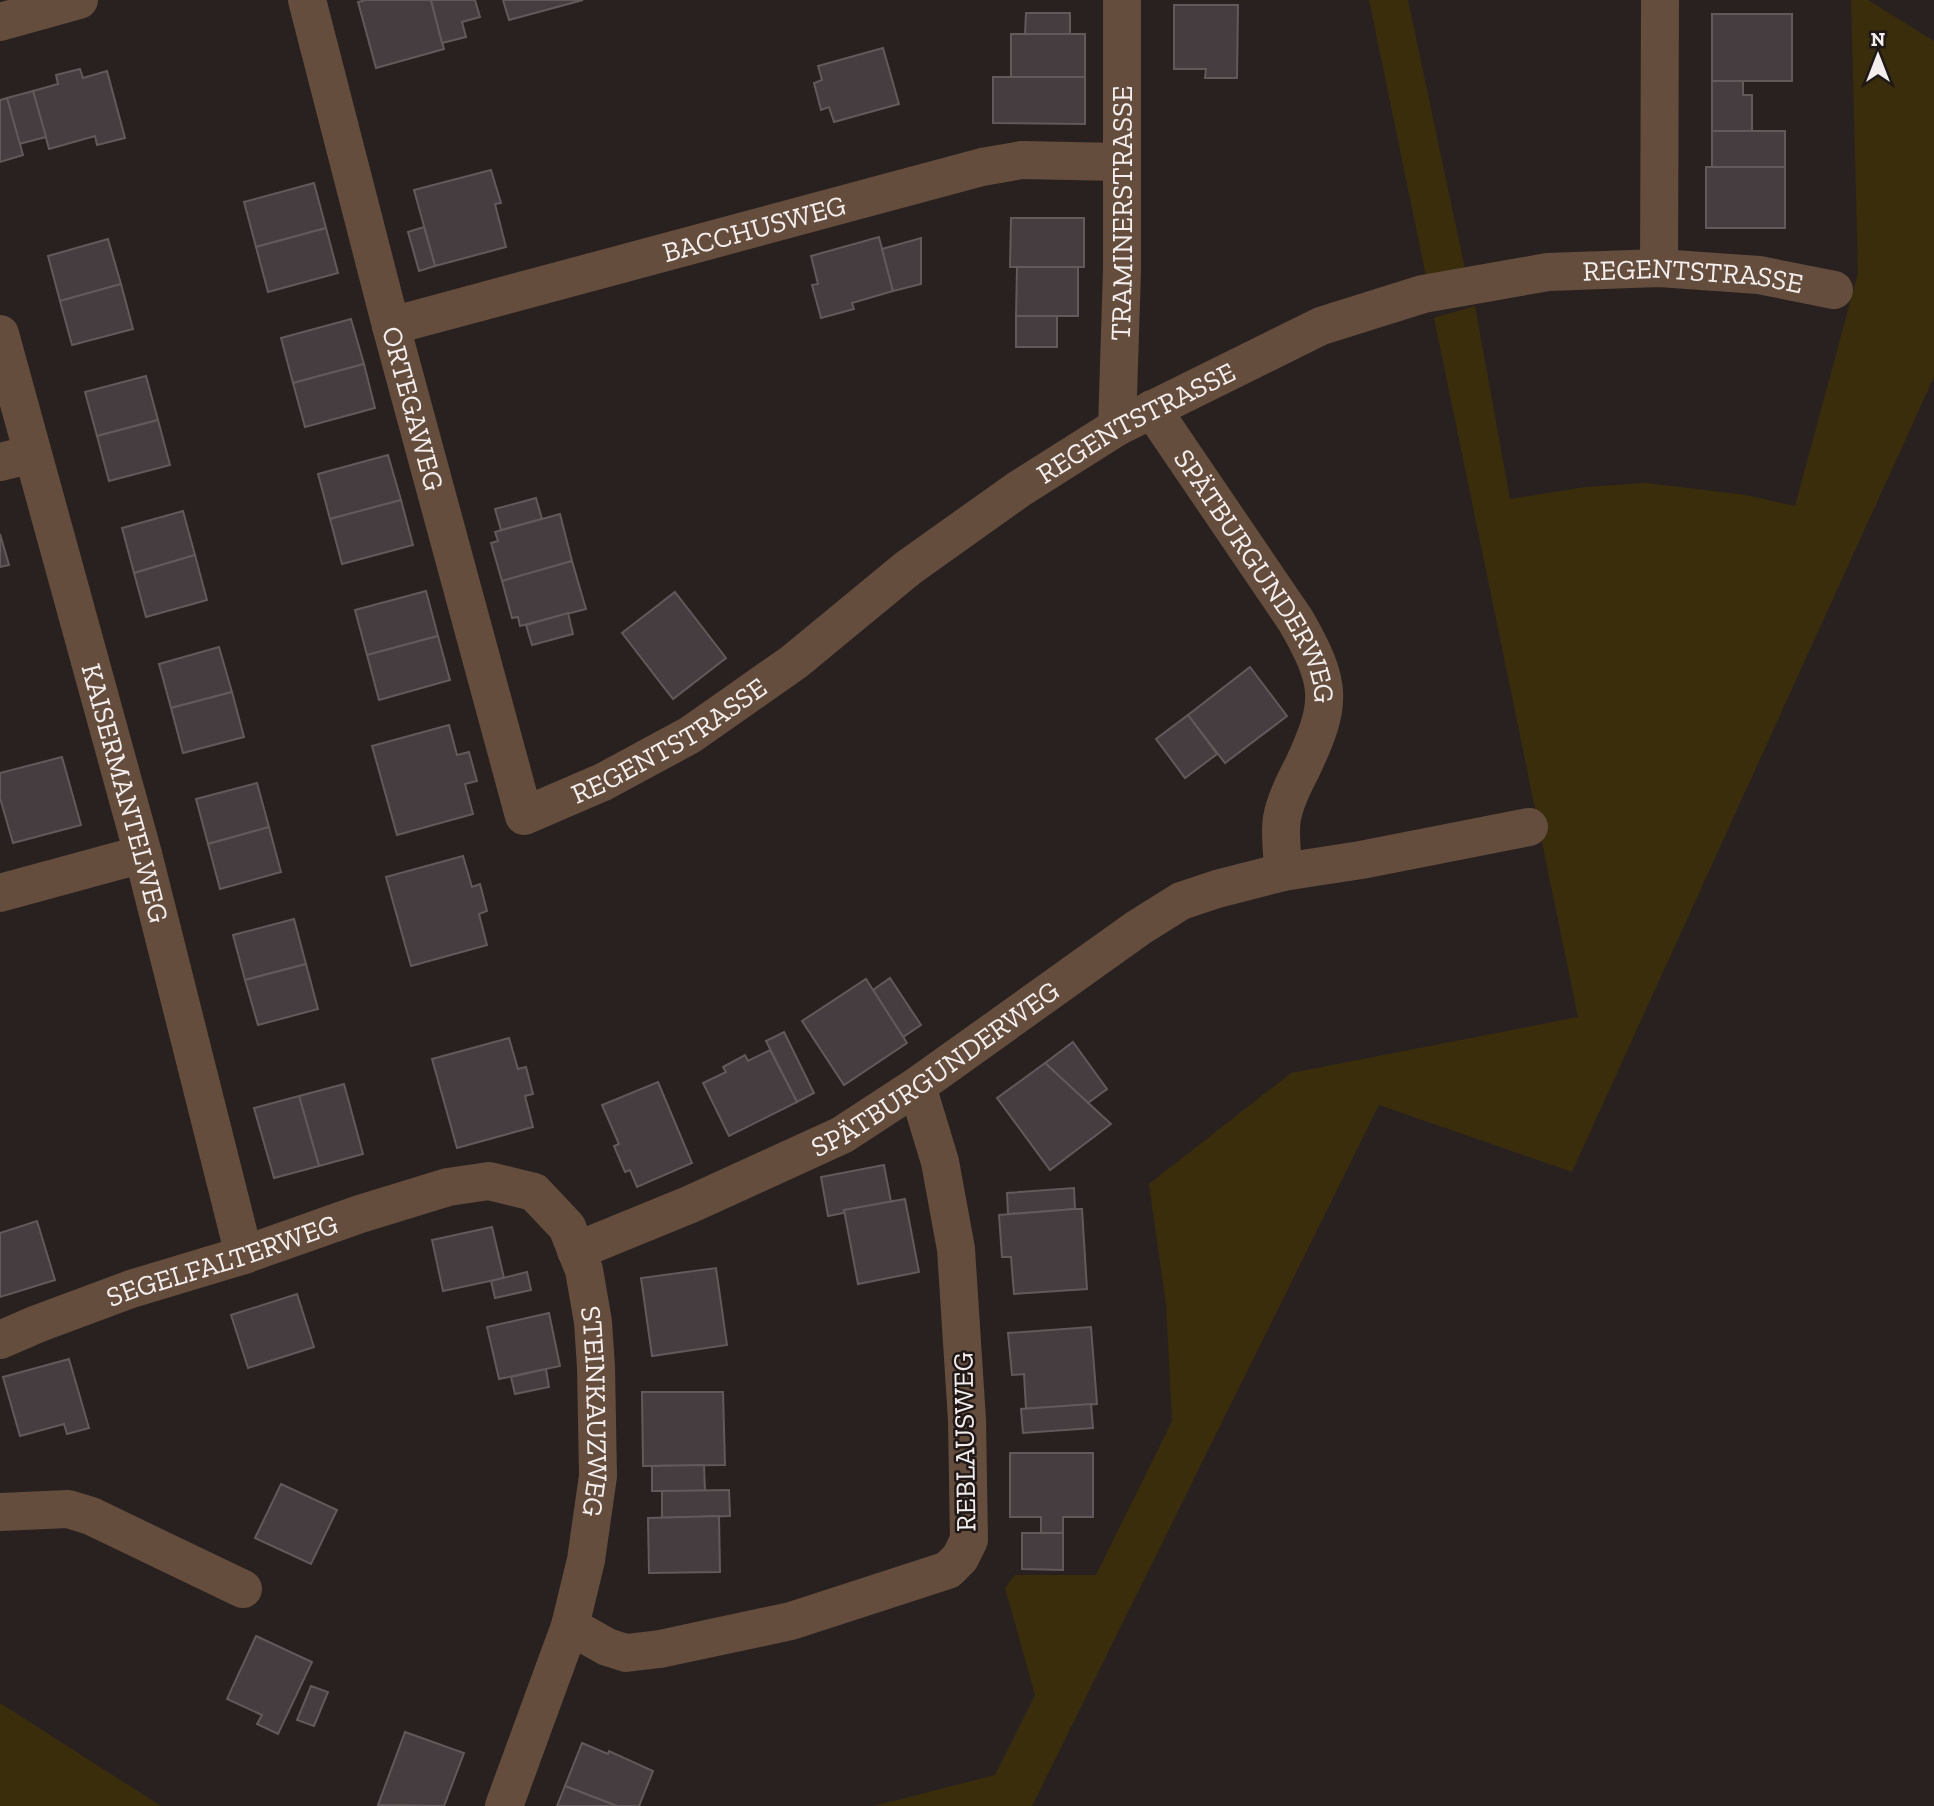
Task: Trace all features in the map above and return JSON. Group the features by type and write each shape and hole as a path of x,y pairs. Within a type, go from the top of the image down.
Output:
{"street":[{"path":"0,22 79,0"},
{"name":"ORTEGAWEG","path":"307,0 391,327 524,816"},
{"name":"TRAMINERSTRASSE","path":"1117,427 1122,270 1122,0"},
{"path":"1659,268 1660,0"},
{"name":"BACCHUSWEG","path":"391,327 982,167 1022,160 1120,162"},
{"name":"REGENTSTRASSE","path":"524,816 603,782 690,735 794,662 908,568 1019,489 1117,427 1321,326 1423,295 1548,272 1659,268 1759,275 1834,290"},
{"name":"KAISERMANTELWEG","path":"0,334 16,458 143,854 244,1255"},
{"name":"SPÄTBURGUNDERWEG","path":"1152,409 1296,621 1315,654 1325,690 1323,712 1317,736 1290,791 1282,819 1283,872"},
{"name":"SPÄTBURGUNDERWEG","path":"576,1251 691,1204 842,1135 917,1086 1117,943 1181,901 1283,872 1361,860 1529,827"},
{"path":"0,893 143,854"},
{"name":"REBLAUSWEG","path":"570,1626 607,1647 626,1653 660,1649 791,1621 948,1570 960,1558 969,1540 967,1420 956,1249 940,1162 917,1086"},
{"name":"STEINKAUZWEG","path":"448,1187 489,1181 534,1192 567,1227 584,1270 593,1322 598,1476 586,1560 570,1626 504,1806"},
{"name":"SEGELFALTERWEG","path":"0,1340 131,1289 244,1255 360,1214 448,1187"},
{"path":"0,1511 68,1509 91,1517 243,1589"}],"shaded area":[{"path":"1369,0 1408,0 1465,269 1427,281"},
{"path":"1851,0 1868,0 1934,41 1934,377 1572,1172 1379,1105 1032,1806 874,1806 995,1775 1035,1695 1005,1588 1015,1575 1096,1575 1172,1421 1166,1305 1149,1184 1291,1073 1578,1017 1434,318 1475,306 1510,499 1585,487 1646,483 1746,495 1795,506 1858,273"},
{"path":"0,1703 161,1806 0,1806"}],"building":[{"path":"431,0 444,49 376,68 358,2"},
{"path":"431,0 475,0 480,17 462,22 466,37 442,43"},
{"path":"503,0 583,0 509,20"},
{"path":"1174,5 1238,5 1237,78 1205,78 1206,69 1174,69"},
{"path":"1026,13 1070,13 1070,34 1025,34"},
{"path":"1712,14 1792,14 1792,81 1712,81"},
{"path":"1011,34 1085,34 1085,77 1011,77"},
{"path":"883,48 899,104 834,122 829,107 821,110 814,83 822,80 818,66"},
{"path":"80,69 83,78 107,71 125,138 97,145 95,136 49,149 33,91 58,84 56,75"},
{"path":"993,77 1085,77 1085,124 993,123"},
{"path":"1712,81 1743,81 1743,95 1752,95 1752,131 1712,131"},
{"path":"33,91 46,137 19,144 7,98"},
{"path":"7,98 23,155 0,162 0,100"},
{"path":"1712,131 1785,131 1785,167 1712,167"},
{"path":"1706,167 1785,167 1785,228 1706,228"},
{"path":"491,170 501,203 495,204 506,247 435,266 414,190"},
{"path":"314,183 326,228 256,247 244,202"},
{"path":"1011,218 1084,218 1084,267 1010,267"},
{"path":"424,227 435,266 419,271 408,232"},
{"path":"326,228 338,273 268,292 256,247"},
{"path":"879,237 893,291 852,303 854,309 821,318 812,285 818,284 811,256"},
{"path":"921,238 921,284 893,291 882,249"},
{"path":"108,239 121,284 60,301 48,256"},
{"path":"1017,267 1078,267 1078,316 1016,316"},
{"path":"121,284 133,329 72,345 60,301"},
{"path":"1016,316 1057,316 1057,347 1016,347"},
{"path":"351,319 364,364 293,383 281,338"},
{"path":"364,364 375,408 305,427 293,383"},
{"path":"146,376 158,420 97,436 85,392"},
{"path":"158,420 170,465 109,481 97,436"},
{"path":"388,455 401,500 330,519 318,474"},
{"path":"536,498 542,519 501,530 495,509"},
{"path":"401,500 413,545 342,564 330,519"},
{"path":"183,511 195,555 134,573 122,528"},
{"path":"560,514 572,561 502,581 491,543 498,541 495,532"},
{"path":"0,534 9,565 0,567"},
{"path":"195,555 207,600 146,617 134,573"},
{"path":"572,561 586,609 520,626 518,617 512,618 502,581"},
{"path":"426,591 438,636 367,655 355,610"},
{"path":"675,592 726,658 673,699 622,633"},
{"path":"568,613 573,634 532,645 526,625"},
{"path":"438,636 450,680 379,700 367,655"},
{"path":"219,647 232,692 171,708 159,664"},
{"path":"1250,667 1287,716 1225,763 1188,715"},
{"path":"232,692 244,737 183,753 171,708"},
{"path":"1188,715 1217,754 1185,778 1156,739"},
{"path":"449,725 457,755 469,752 477,781 465,784 473,814 397,835 372,746"},
{"path":"62,757 81,825 13,843 0,798 0,773"},
{"path":"257,783 269,827 208,844 196,799"},
{"path":"269,827 281,872 220,889 208,844"},
{"path":"463,856 472,887 480,884 487,911 479,914 487,945 411,966 386,877"},
{"path":"294,919 306,964 245,980 233,935"},
{"path":"306,964 318,1009 258,1025 245,980"},
{"path":"890,978 921,1025 903,1037 873,990"},
{"path":"866,979 907,1043 844,1085 802,1021"},
{"path":"784,1032 814,1093 797,1102 766,1041"},
{"path":"509,1038 518,1069 526,1067 533,1094 525,1096 533,1127 457,1148 432,1059"},
{"path":"1073,1042 1107,1089 1088,1103 1045,1063"},
{"path":"770,1050 797,1102 729,1136 703,1083 726,1072 723,1067 745,1055 748,1061"},
{"path":"1045,1063 1111,1124 1050,1170 997,1098"},
{"path":"658,1082 692,1163 637,1187 630,1170 625,1172 614,1146 619,1144 602,1105"},
{"path":"344,1084 363,1154 319,1166 299,1096"},
{"path":"299,1096 319,1166 274,1178 254,1108"},
{"path":"884,1165 891,1202 844,1210 844,1213 828,1216 821,1177"},
{"path":"1074,1188 1075,1209 1008,1214 1007,1193"},
{"path":"905,1199 919,1272 858,1284 844,1210"},
{"path":"1082,1209 1087,1289 1014,1294 1011,1257 1002,1257 999,1215"},
{"path":"37,1221 55,1280 0,1297 0,1233"},
{"path":"492,1227 504,1278 443,1291 432,1240"},
{"path":"716,1268 727,1345 652,1356 641,1278"},
{"path":"527,1272 531,1290 495,1298 491,1281"},
{"path":"297,1294 314,1347 248,1368 231,1315"},
{"path":"549,1313 560,1366 499,1379 487,1327"},
{"path":"1091,1327 1097,1404 1026,1409 1024,1374 1012,1375 1008,1333"},
{"path":"69,1359 89,1428 67,1434 64,1424 20,1436 3,1377"},
{"path":"546,1369 549,1387 515,1394 511,1377"},
{"path":"642,1392 723,1392 725,1465 643,1466"},
{"path":"1091,1404 1093,1428 1023,1433 1021,1409"},
{"path":"1010,1453 1093,1453 1093,1517 1063,1517 1063,1533 1041,1533 1041,1517 1010,1517"},
{"path":"704,1465 705,1491 652,1491 652,1466"},
{"path":"281,1484 337,1510 311,1564 255,1538"},
{"path":"729,1490 730,1516 662,1518 662,1491"},
{"path":"719,1516 720,1572 649,1573 648,1518"},
{"path":"1022,1533 1063,1533 1063,1570 1022,1569"},
{"path":"256,1636 312,1662 278,1734 257,1724 262,1715 227,1699"},
{"path":"311,1686 328,1692 314,1726 297,1720"},
{"path":"405,1732 464,1753 444,1806 378,1805"},
{"path":"582,1743 608,1754 609,1751 653,1771 639,1806 617,1806 565,1786"},
{"path":"565,1786 617,1806 557,1806"}]}
